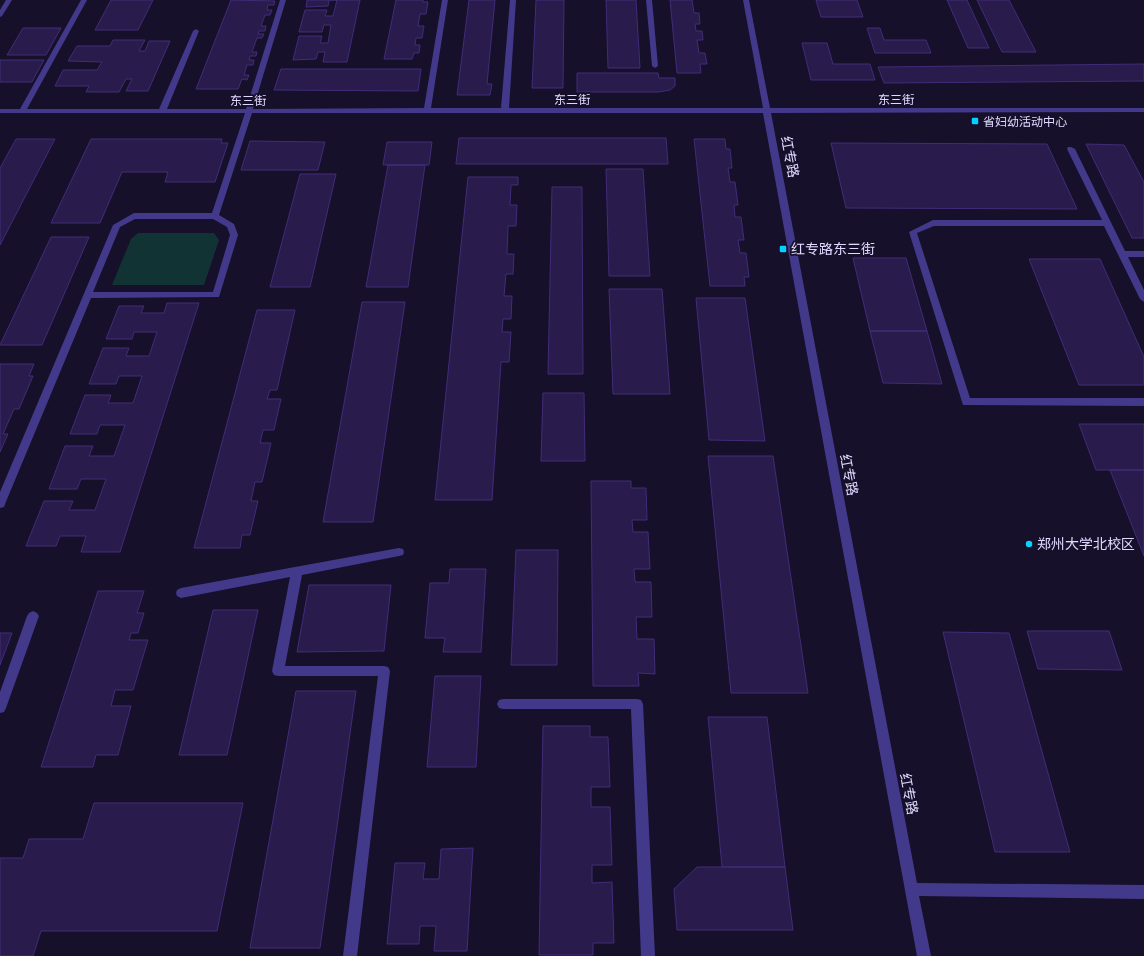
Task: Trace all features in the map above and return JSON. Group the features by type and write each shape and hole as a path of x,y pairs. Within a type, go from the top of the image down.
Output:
{"street":[{"path":"0,15 9,0"},
{"path":"22,111 84,0"},
{"path":"215,216 283,0"},
{"path":"427,110 445,0"},
{"path":"505,110 513,0"},
{"path":"649,0 655,66"},
{"name":"红专路","path":"746,0 924,956"},
{"path":"162,111 196,31"},
{"name":"东三街","path":"0,111 1144,110"},
{"path":"1071,149 1144,299"},
{"path":"0,504 87,295 117,225 134,216 215,216 231,226 234,235 216,295 87,295"},
{"path":"1107,223 933,223 913,232 966,402 1144,402"},
{"path":"1122,254 1144,254"},
{"path":"181,593 399,552"},
{"path":"297,572 278,671 384,671 350,956"},
{"path":"0,708 33,616"},
{"path":"503,704 637,704 648,956"},
{"path":"912,888 1144,892"}],"green space":[{"path":"138,233 214,233 219,240 204,285 112,285 131,239"}],"building":[{"path":"111,0 153,0 138,30 95,30"},
{"path":"231,0 275,1 274,5 268,5 267,10 272,10 270,15 265,15 261,26 266,26 265,31 259,31 258,34 264,34 262,38 257,38 252,52 257,52 256,56 250,56 249,60 254,60 253,65 247,65 244,75 249,75 247,80 242,79 238,89 196,89"},
{"path":"307,0 329,0 328,6 306,7"},
{"path":"337,0 360,0 347,62 323,62 325,52 318,52 316,59 293,60 299,36 322,36 320,43 328,43 331,25 324,25 322,32 299,32 305,10 327,10 325,16 333,16"},
{"path":"396,0 423,0 423,2 428,2 426,14 420,14 418,26 424,26 422,38 416,38 415,45 420,45 419,53 414,53 412,59 384,59"},
{"path":"469,0 495,0 487,84 492,84 490,95 457,95"},
{"path":"536,0 564,0 563,88 532,88"},
{"path":"606,0 636,0 640,68 608,68"},
{"path":"670,0 692,0 694,13 699,13 700,24 695,24 696,31 702,31 703,40 697,40 699,53 705,53 707,64 700,64 701,73 677,73"},
{"path":"816,0 857,0 863,17 821,17"},
{"path":"947,0 967,0 989,48 968,48"},
{"path":"977,0 1009,0 1036,52 1002,52"},
{"path":"23,28 61,28 46,55 7,55"},
{"path":"867,28 880,28 884,40 926,40 931,53 875,53"},
{"path":"113,40 145,40 139,51 145,51 149,41 170,41 148,91 126,91 132,79 126,79 119,92 86,92 89,86 55,86 63,70 97,70 102,62 68,61 77,46 110,46"},
{"path":"802,43 827,43 833,64 870,64 875,80 811,80"},
{"path":"0,60 44,60 32,82 0,82"},
{"path":"1144,64 1144,81 884,83 878,67"},
{"path":"281,69 421,69 418,91 274,90"},
{"path":"577,73 658,73 659,78 675,78 675,86 670,90 659,92 577,92"},
{"path":"459,138 666,138 668,164 456,164"},
{"path":"16,139 55,139 0,245 0,168"},
{"path":"91,139 222,139 221,143 228,143 215,182 165,182 168,172 122,172 100,223 51,223"},
{"path":"694,139 725,139 726,149 730,149 732,168 728,168 730,182 735,182 738,205 734,205 735,217 741,217 744,240 738,240 740,253 746,253 749,277 744,277 745,286 710,286"},
{"path":"250,141 325,142 318,170 241,170"},
{"path":"387,142 432,142 429,165 383,165"},
{"path":"831,143 1047,144 1077,209 846,208"},
{"path":"1086,144 1124,145 1144,182 1144,238 1132,238"},
{"path":"388,165 425,165 408,287 366,287"},
{"path":"606,169 643,169 650,276 609,276"},
{"path":"300,174 336,174 310,287 270,287"},
{"path":"468,177 518,177 518,185 511,185 510,205 517,205 516,226 508,226 507,254 514,254 513,274 506,274 504,296 512,296 511,319 503,319 502,332 511,332 509,362 501,362 492,500 435,500"},
{"path":"552,187 582,187 583,374 548,374"},
{"path":"51,237 89,237 42,345 0,345"},
{"path":"853,258 906,258 927,331 870,331"},
{"path":"1029,259 1100,259 1144,357 1144,385 1079,385"},
{"path":"609,289 662,289 670,394 613,394"},
{"path":"696,298 745,298 765,441 709,440"},
{"path":"362,302 405,302 373,522 323,522"},
{"path":"167,303 199,303 120,552 81,552 86,536 60,536 56,546 26,546 44,501 73,501 69,510 95,510 106,479 81,479 77,489 49,489 65,446 93,446 89,456 114,456 125,425 100,425 97,434 70,434 85,395 111,395 108,403 133,403 142,376 119,376 116,384 89,384 103,348 129,348 126,356 149,356 157,332 134,332 132,339 106,339 119,306 144,306 141,313 164,313"},
{"path":"257,310 295,310 277,390 270,390 267,399 281,399 274,430 263,430 260,443 271,443 262,482 255,482 251,501 258,501 250,535 242,535 240,548 194,548"},
{"path":"870,331 927,331 942,384 883,383"},
{"path":"0,364 34,364 29,376 33,376 19,409 14,409 3,434 8,434 0,452"},
{"path":"543,393 584,393 585,461 541,461"},
{"path":"1079,424 1144,424 1144,470 1096,470"},
{"path":"708,456 773,456 808,693 731,693"},
{"path":"1110,470 1144,470 1144,556"},
{"path":"591,481 631,481 631,488 646,488 647,520 632,520 633,532 648,532 650,569 634,569 635,582 651,582 652,617 636,617 637,639 654,639 655,674 638,673 639,686 593,686"},
{"path":"516,550 558,550 557,665 511,665"},
{"path":"450,569 486,569 481,652 443,652 445,638 425,638 430,583 449,583"},
{"path":"309,585 391,585 384,651 297,652"},
{"path":"98,591 144,591 137,613 144,613 138,633 131,633 129,640 148,640 133,690 115,690 111,706 131,706 118,755 96,755 93,767 41,767"},
{"path":"213,610 258,610 227,755 179,755"},
{"path":"1027,631 1109,631 1122,670 1038,669"},
{"path":"943,632 1009,633 1070,852 995,852"},
{"path":"0,633 12,633 0,665"},
{"path":"435,676 481,676 476,767 427,767"},
{"path":"296,691 356,691 320,948 250,948"},
{"path":"708,717 767,717 785,867 722,867"},
{"path":"543,726 590,726 590,737 608,737 610,787 591,787 591,807 610,807 612,865 592,865 592,883 612,882 614,943 593,943 593,955 539,955"},
{"path":"94,803 243,803 217,931 41,931 33,956 0,956 0,858 23,858 29,839 83,839"},
{"path":"473,848 467,951 434,951 436,926 420,926 419,944 387,944 395,863 425,863 423,879 439,879 441,849"},
{"path":"697,867 785,867 793,930 677,930 674,889"}],"place":[{"name":"省妇幼活动中心","path":"975,121"},
{"name":"红专路东三街","path":"783,249"},
{"name":"郑州大学北校区","path":"1029,544"}]}
